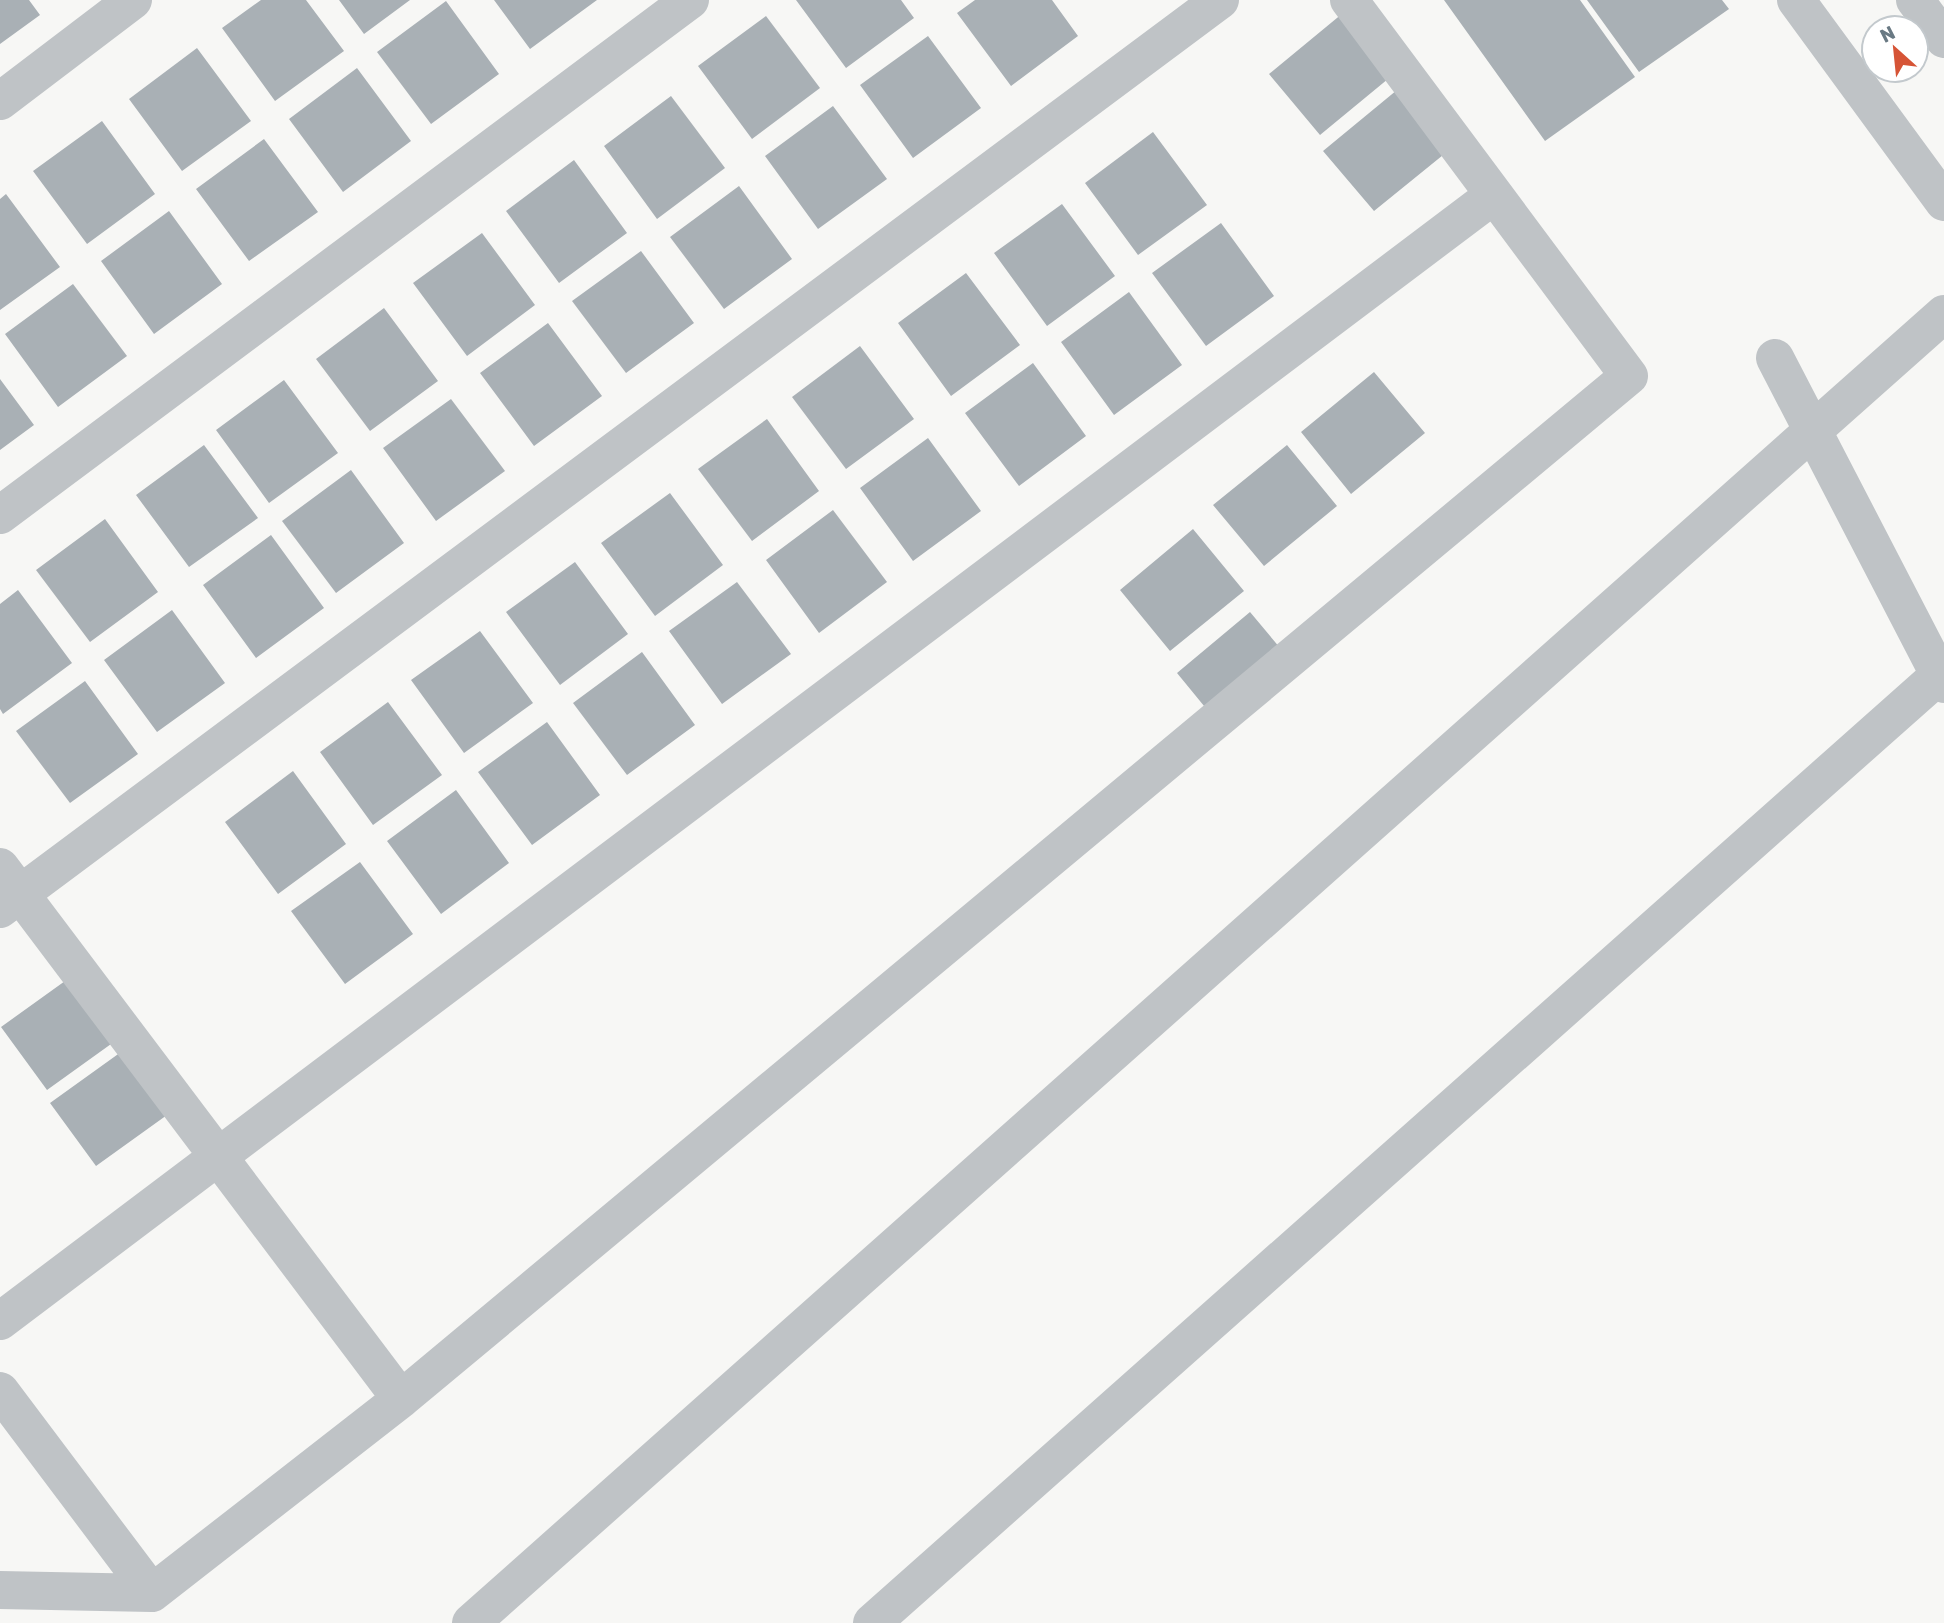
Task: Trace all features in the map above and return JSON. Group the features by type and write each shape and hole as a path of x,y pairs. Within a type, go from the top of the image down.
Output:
{"street":[{"path":"0,101 132,0"},
{"path":"0,516 690,0"},
{"path":"401,1399 219,1156 7,890 1220,0"},
{"path":"0,1590 152,1593 401,1399 1629,376 1349,0"},
{"path":"1796,0 1944,201"},
{"path":"0,1321 1494,195"},
{"path":"471,1623 1944,314"},
{"path":"872,1623 1943,676 1775,359"},
{"path":"0,1391 152,1593"}],"building":[{"path":"0,0 29,0 40,15 0,44"},
{"path":"261,0 306,0 344,51 275,101 222,28"},
{"path":"339,0 410,0 364,34"},
{"path":"494,0 597,0 530,49"},
{"path":"796,0 901,0 914,18 846,68"},
{"path":"975,0 1052,0 1078,36 1011,86 957,13"},
{"path":"1444,0 1580,0 1635,77 1545,141"},
{"path":"1587,0 1722,0 1729,9 1639,72"},
{"path":"446,1 499,74 431,124 377,52"},
{"path":"1343,13 1394,74 1320,135 1269,74"},
{"path":"766,16 820,88 752,139 698,66"},
{"path":"928,36 981,108 913,158 860,85"},
{"path":"197,48 251,121 182,171 129,99"},
{"path":"357,68 411,141 343,192 289,119"},
{"path":"1397,90 1448,151 1374,211 1323,151"},
{"path":"671,96 725,168 657,219 604,146"},
{"path":"833,106 887,179 818,229 765,156"},
{"path":"102,121 155,194 87,244 33,171"},
{"path":"1153,132 1207,205 1138,255 1085,183"},
{"path":"264,139 318,212 249,261 196,189"},
{"path":"574,160 627,233 559,283 506,211"},
{"path":"739,186 792,259 724,309 670,237"},
{"path":"6,194 60,267 0,310 0,199"},
{"path":"1062,204 1115,276 1047,326 994,253"},
{"path":"169,211 222,284 154,334 101,261"},
{"path":"1221,223 1274,296 1206,346 1152,273"},
{"path":"482,233 535,305 467,356 413,283"},
{"path":"641,251 694,323 626,373 572,301"},
{"path":"966,273 1020,345 951,396 898,323"},
{"path":"73,284 127,356 58,407 5,334"},
{"path":"1129,292 1182,365 1114,415 1061,342"},
{"path":"384,308 438,381 370,431 316,359"},
{"path":"548,323 602,396 534,446 480,373"},
{"path":"860,346 914,419 846,469 792,397"},
{"path":"1033,363 1086,436 1019,486 965,413"},
{"path":"1374,372 1425,433 1351,494 1301,432"},
{"path":"0,379 34,425 0,450"},
{"path":"284,380 338,453 269,503 216,430"},
{"path":"451,399 505,471 436,521 383,448"},
{"path":"767,419 819,491 752,541 698,469"},
{"path":"928,438 981,511 913,561 860,488"},
{"path":"204,445 258,518 189,567 136,495"},
{"path":"1287,445 1337,506 1264,566 1213,505"},
{"path":"351,470 404,543 336,593 282,521"},
{"path":"670,493 723,565 655,616 601,543"},
{"path":"833,510 887,582 819,633 766,560"},
{"path":"105,519 158,592 90,642 36,570"},
{"path":"1193,529 1244,591 1170,651 1120,590"},
{"path":"271,535 324,608 256,658 203,585"},
{"path":"575,562 628,634 560,685 506,612"},
{"path":"737,582 791,654 722,704 669,631"},
{"path":"18,590 72,663 3,714 0,709 0,604"},
{"path":"172,610 225,683 157,732 104,660"},
{"path":"1250,612 1301,673 1227,734 1177,673"},
{"path":"480,631 533,703 464,753 411,680"},
{"path":"642,652 695,725 627,775 573,703"},
{"path":"85,681 138,754 70,803 16,731"},
{"path":"388,702 442,775 373,825 320,752"},
{"path":"547,722 600,795 532,845 478,772"},
{"path":"293,771 346,844 278,894 225,822"},
{"path":"456,790 509,863 441,914 387,841"},
{"path":"360,862 413,934 345,984 291,911"},
{"path":"72,976 118,1039 47,1090 1,1027"},
{"path":"121,1052 167,1115 96,1166 50,1103"}]}
